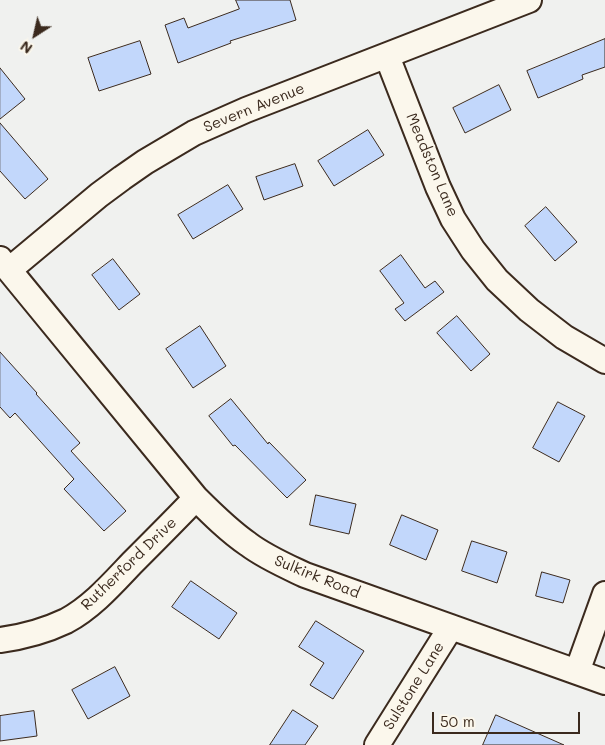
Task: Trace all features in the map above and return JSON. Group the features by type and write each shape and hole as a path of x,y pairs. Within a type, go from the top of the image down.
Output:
{"street":[{"name":"Severn Avenue","path":"5,264 145,162 194,133 246,110 529,0"},
{"name":"Meadston Lane","path":"387,56 438,187 453,219 473,250 497,280 529,310 564,337 605,362"},
{"name":"Sulkirk Road","path":"5,264 196,498 248,545 306,575 605,682"},
{"name":"Rutherford Drive","path":"0,640 38,632 79,612 102,594 196,498"},
{"path":"577,672 605,594"},
{"name":"Sulstone Lane","path":"376,745 452,627"}],"building":[{"path":"236,0 290,0 296,20 230,41 231,43 178,63 165,25 184,18 188,28 239,9"},
{"path":"605,39 605,67 582,75 583,79 538,98 527,71"},
{"path":"140,41 151,74 99,91 88,58"},
{"path":"0,68 25,99 0,119"},
{"path":"499,85 511,110 465,133 453,108"},
{"path":"0,123 48,179 25,199 0,171"},
{"path":"368,130 384,155 334,186 318,161"},
{"path":"295,164 303,186 264,200 256,177"},
{"path":"228,185 243,209 193,239 178,215"},
{"path":"546,207 577,242 555,261 525,226"},
{"path":"401,255 425,288 435,281 444,292 405,321 395,309 404,303 380,271"},
{"path":"113,259 140,294 119,310 92,275"},
{"path":"457,316 490,354 471,371 437,333"},
{"path":"200,326 226,366 193,388 166,349"},
{"path":"0,352 80,443 71,451 126,511 104,531 64,489 74,479 15,413 10,418 0,407"},
{"path":"231,399 268,444 269,442 306,480 287,498 235,445 233,446 209,416"},
{"path":"558,402 585,416 559,462 533,448"},
{"path":"316,495 356,504 349,534 310,525"},
{"path":"402,515 438,530 426,560 390,545"},
{"path":"472,541 507,552 497,583 462,571"},
{"path":"542,572 570,580 563,603 536,596"},
{"path":"191,581 237,613 219,639 172,607"},
{"path":"316,621 364,651 333,699 310,685 324,663 299,647"},
{"path":"115,667 130,696 88,719 72,690"},
{"path":"293,710 318,726 305,745 270,745"},
{"path":"34,711 37,736 0,741 0,716"},
{"path":"496,715 564,745 483,745"}]}
